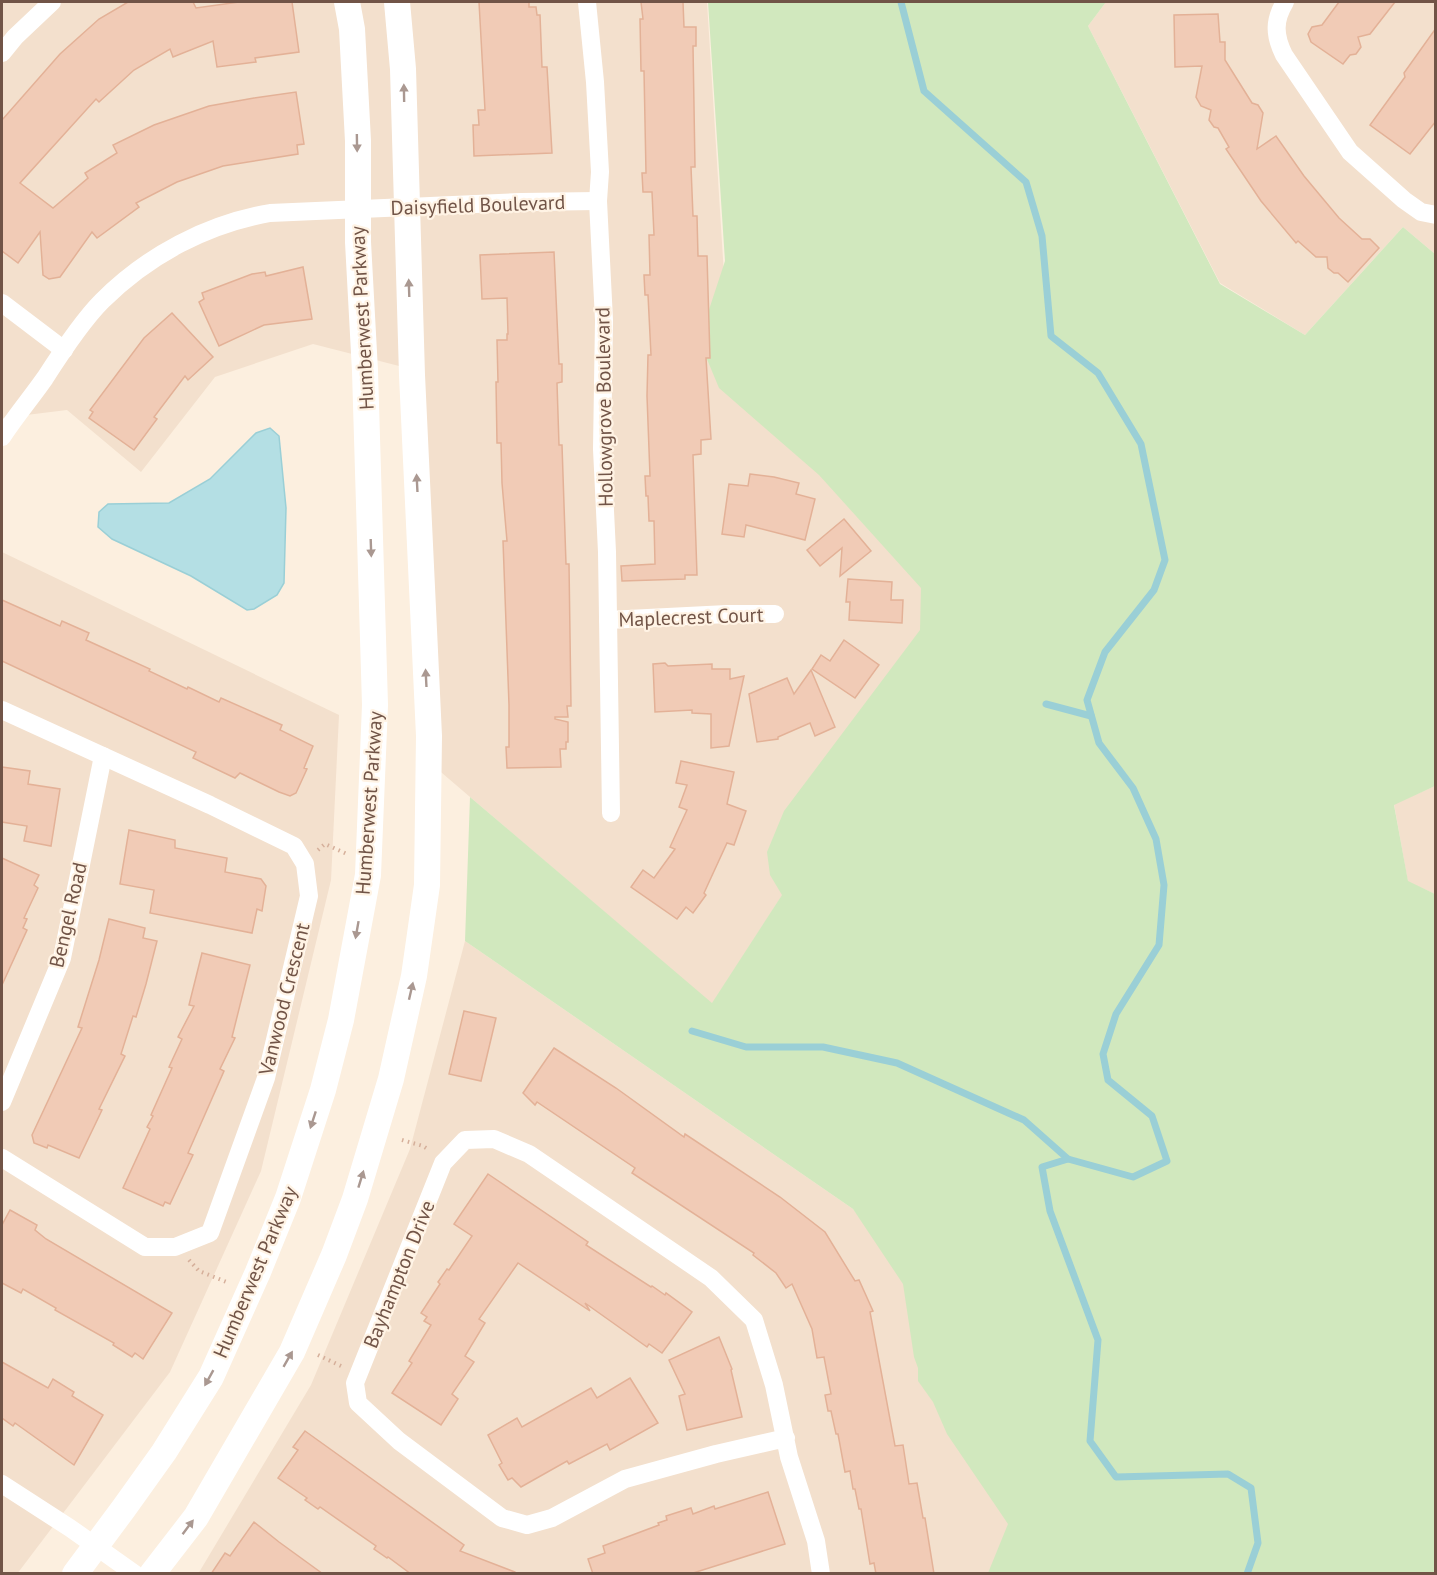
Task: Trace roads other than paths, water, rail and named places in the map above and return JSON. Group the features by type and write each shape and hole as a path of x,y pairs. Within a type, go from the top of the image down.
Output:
{"main road":[{"name":"Humberwest Parkway","path":"75,1574 164,1452 211,1377 258,1272 288,1198 322,1090 341,1020 368,875 375,705 366,383 357,209 358,141 352,28 347,2"},
{"path":"152,1574 196,1517 292,1352 334,1255 355,1199 391,1079 414,976 427,885 429,736 412,375 404,69 397,2"}],"street":[{"path":"2,53 15,37 52,2"},
{"name":"Hollowgrove Boulevard","path":"587,2 593,47 604,320 602,449 607,552 611,813"},
{"path":"1285,2 1277,16 1276,32 1279,44 1284,55 1350,152 1404,200 1421,212 1436,215"},
{"name":"Daisyfield Boulevard","path":"2,436 100,303 144,265 187,240 244,218 270,213 521,202 598,201"},
{"path":"2,303 64,350"},
{"name":"Maplecrest Court","path":"608,620 775,614"},
{"path":"2,710 103,756"},
{"name":"Vanwood Crescent","path":"2,1158 145,1247 175,1247 210,1233 266,1078 309,896 305,864 294,846 103,756"},
{"name":"Bengel Road","path":"2,1102 62,958 103,756"},
{"name":"Bayhampton Drive","path":"786,1438 625,1479 552,1518 528,1525 502,1518 399,1441 358,1403 355,1383 443,1163 465,1140 494,1139 529,1154 711,1278 754,1320 774,1385 786,1438 789,1457 816,1541 820,1574"},
{"path":"2,1484 135,1574"}],"water":[{"path":"270,428 279,436 286,508 284,583 277,595 254,609 247,610 191,576 112,539 98,527 99,512 108,504 169,503 210,479 256,433"}],"waterway":[{"path":"692,1031 746,1047 823,1047 897,1063 1024,1120 1068,1159 1133,1177 1167,1161 1152,1116 1108,1080 1103,1054 1116,1014 1159,945 1164,885 1156,839 1133,788 1099,743 1087,700 1105,652 1154,590 1165,560 1141,444 1098,373 1051,336 1042,236 1026,182 924,91 901,2"},
{"path":"1046,704 1091,716"},
{"path":"1068,1159 1042,1167 1050,1211 1098,1340 1090,1441 1116,1477 1228,1474 1251,1488 1258,1543 1247,1574"}]}
